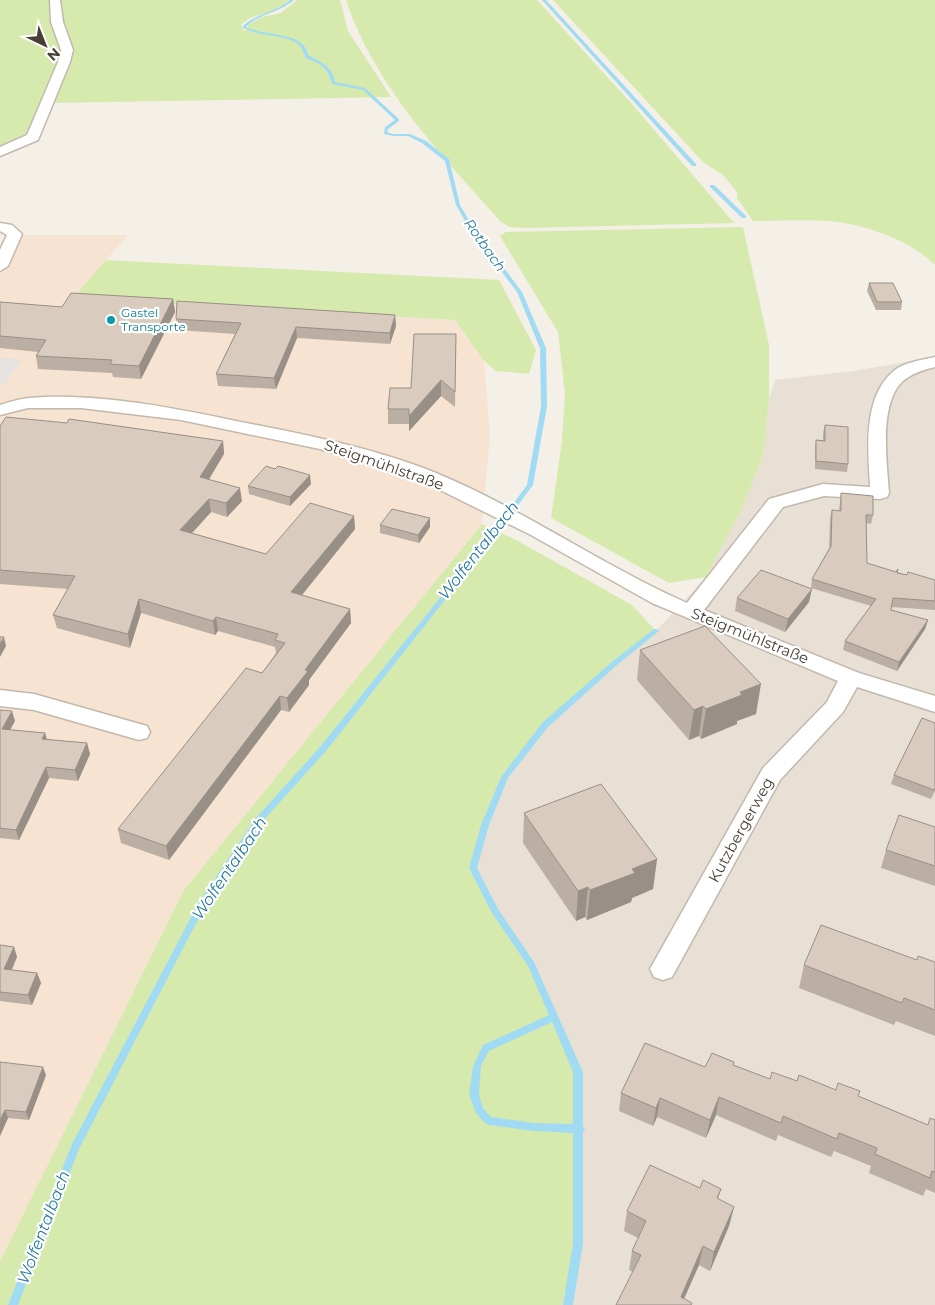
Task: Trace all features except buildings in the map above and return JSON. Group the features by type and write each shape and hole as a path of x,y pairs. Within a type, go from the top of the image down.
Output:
{"street":[{"path":"0,152 33,137 64,62 67,50 57,22 55,0"},
{"path":"0,227 7,228 15,234 0,266"},
{"path":"691,612 776,503 823,490 880,493 876,445 885,392 901,373 935,362"},
{"name":"Steigmühlstraße","path":"2,406 28,403 81,403 181,415 324,444 429,477 538,531 658,598 851,678 935,704"},
{"name":"Kutzbergerweg","path":"663,969 771,774 835,707 851,678"},
{"path":"0,698 34,702 139,732"}],"shaded area":[{"path":"18,235 128,235 73,298 455,320 484,361 490,436 482,524 184,890 0,1261 0,266"},
{"path":"935,357 935,1305 562,1305 578,1243 473,868 485,825 505,777 545,725 615,663 656,631 706,577 742,508 763,456 769,399 775,380 853,371"},
{"path":"0,358 22,359 4,385 0,384"}],"green space":[{"path":"0,0 51,0 63,51 30,137 0,150"},
{"path":"58,0 289,0 278,9 247,20 241,25 244,31 248,29 248,25 262,17 281,13 297,0 340,0 348,31 391,97 51,103 67,69"},
{"path":"346,0 537,0 631,103 734,223 525,228 510,227 501,222 456,172 392,90 373,61 358,31"},
{"path":"553,0 935,0 935,265 903,242 863,227 827,221 753,221 737,198 737,192 723,175 704,163"},
{"path":"743,227 769,345 769,399 763,456 742,508 706,577 669,583 551,518 562,441 565,394 558,332 500,236 506,232"},
{"path":"106,260 499,280 536,350 529,374 496,371 484,361 455,320 73,298"},
{"path":"482,524 516,540 632,605 656,631 615,663 545,725 505,777 485,825 473,868 495,911 531,964 578,1072 578,1243 562,1305 0,1305 0,1261 184,890"}],"waterway":[{"name":"Wolfentalbach","path":"13,1305 75,1147 202,904 259,820 323,749 487,543 530,485 544,406 543,348 519,292 471,227 458,205 447,160 424,142 409,135 385,133 386,128 398,120 364,89 333,83 328,69 322,63 307,57 304,48 298,42 281,36 261,34 244,27 254,18 281,8 292,0"},
{"path":"544,0 694,165"},
{"path":"712,186 744,217"},
{"path":"578,1129 578,1072 531,964 495,911 473,868 485,825 505,777 545,725 615,663 656,631"},
{"path":"553,1017 486,1048 477,1066 474,1095 479,1110 489,1121 534,1127 578,1129"},
{"path":"568,1305 578,1243 578,1129"}],"place":[{"name":"Gastel Transporte","path":"111,320"}],"water label":[{"name":"Rotbach","path":"485,245"}]}
